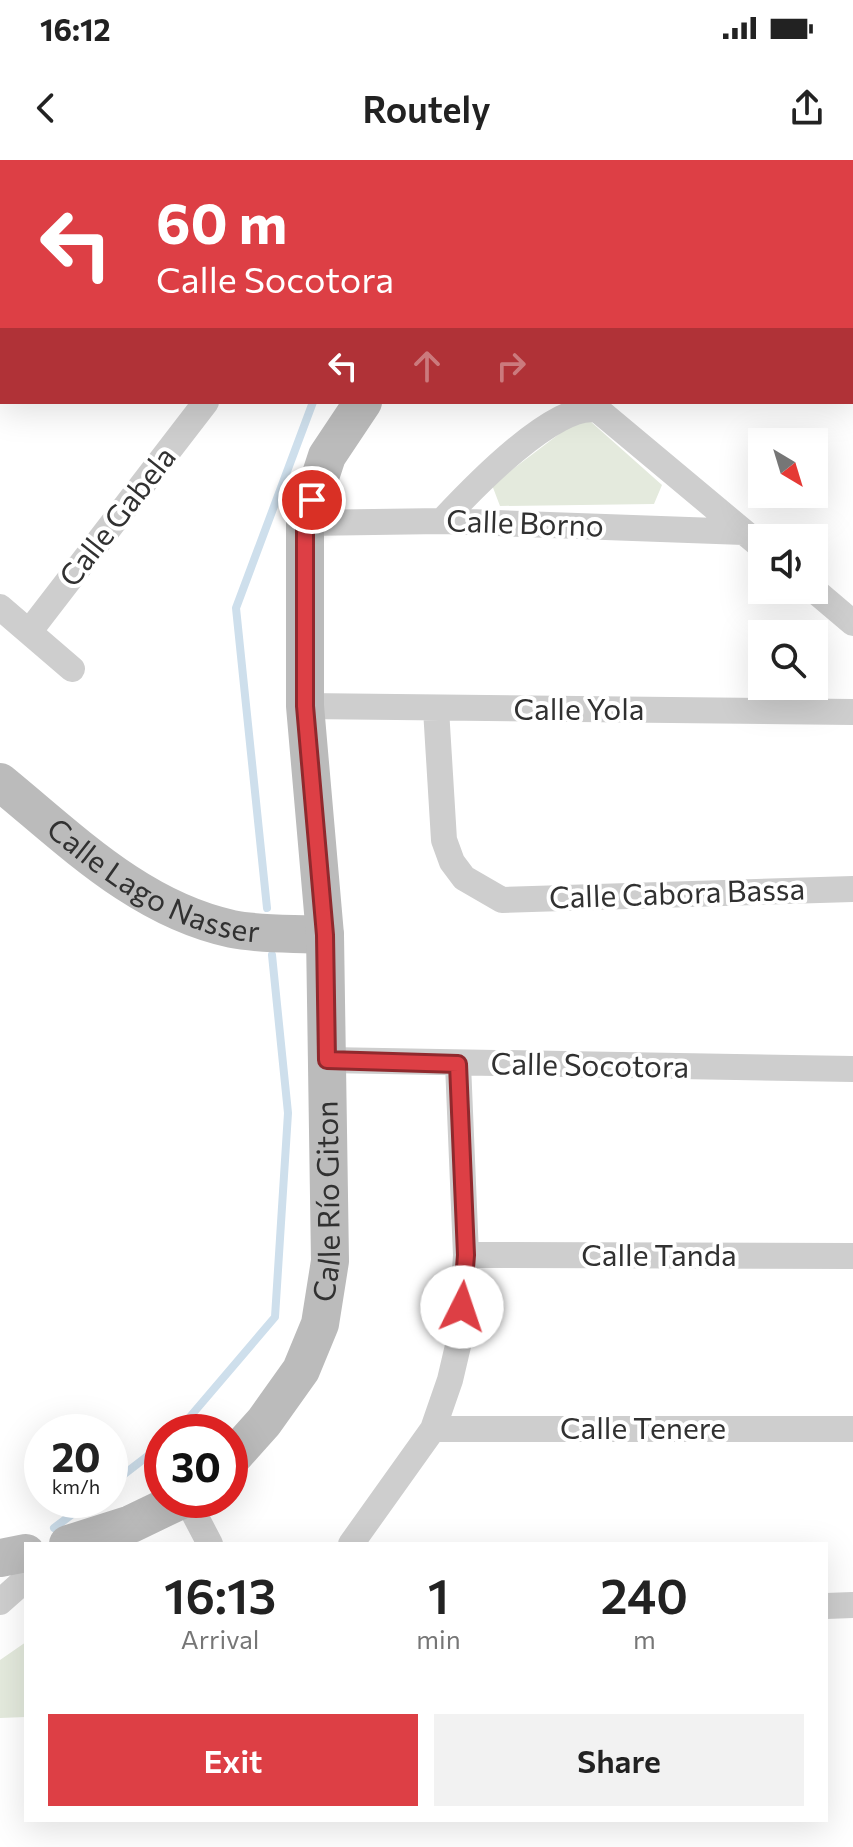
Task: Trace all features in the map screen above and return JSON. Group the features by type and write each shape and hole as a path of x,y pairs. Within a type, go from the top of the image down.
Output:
{"street":[{"name":"Calle Gabela","path":"29,632 204,404"},
{"name":"Calle Río Giton","path":"248,1440 301,1370 320,1324 330,1261 325,935 305,706 305,523 327,456 362,404"},
{"path":"442,521 498,464 565,415 589,408 598,410 748,535"},
{"name":"Calle Borno","path":"305,523 442,521 748,539"},
{"path":"828,602 853,623"},
{"path":"0,607 72,669"},
{"name":"Calle Yola","path":"305,706 853,712"},
{"name":"Calle Cabora Bassa","path":"436,709 444,840 452,862 464,878 502,900 853,889"},
{"name":"Calle Lago Nasser","path":"0,782 127,886 179,912 233,929 325,935"},
{"name":"Calle Socotora","path":"327,1060 853,1069"},
{"path":"352,1542 433,1429 450,1380 461,1333 466,1255 458,1064"},
{"name":"Calle Tanda","path":"466,1255 853,1256"},
{"name":"Calle Tenere","path":"433,1429 853,1429"},
{"path":"74,1542 144,1518"},
{"path":"195,1518 209,1542"},
{"path":"0,1558 24,1553"},
{"path":"0,1602 24,1581"},
{"path":"828,1606 853,1605"}],"shaded area":[{"path":"590,421 662,485 654,504 500,506 492,485 571,425"},
{"path":"24,1643 24,1717 0,1718 0,1660"}],"waterway":[{"path":"267,908 236,608 312,404"},
{"path":"192,1414 275,1317 288,1113 272,955"},
{"path":"128,1471 144,1459"},
{"path":"54,1528 67,1518"}],"route":[{"path":"312,500 305,523 305,706 325,935 327,1060 458,1064 466,1255 462,1307"}]}
